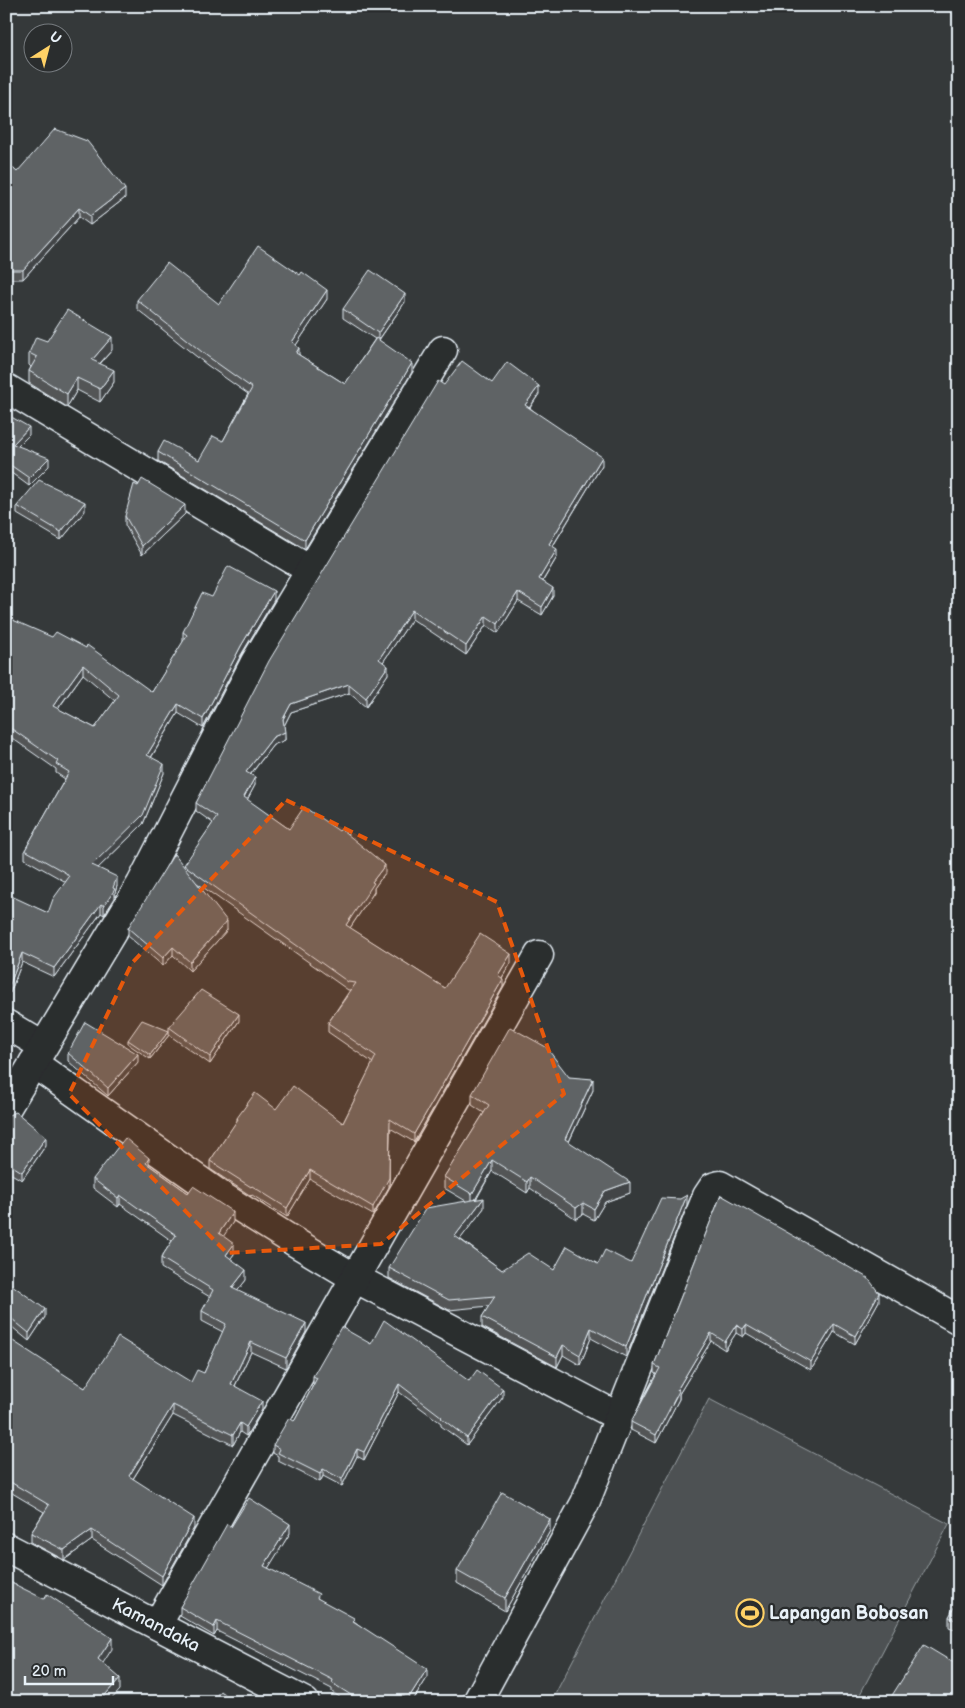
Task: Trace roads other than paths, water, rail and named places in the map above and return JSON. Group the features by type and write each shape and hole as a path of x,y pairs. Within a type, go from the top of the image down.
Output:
{"street":[{"path":"6,1109 140,884 255,662 443,350"},
{"path":"6,388 310,570"},
{"path":"157,1625 539,955"},
{"path":"6,1024 38,1054 241,1209 355,1278 619,1417"},
{"path":"477,1702 585,1503 710,1191 720,1186 959,1320"},
{"name":"Kamandaka","path":"6,1547 305,1702"}],"place":[{"name":"Lapangan Bobosan","path":"750,1613"}]}
